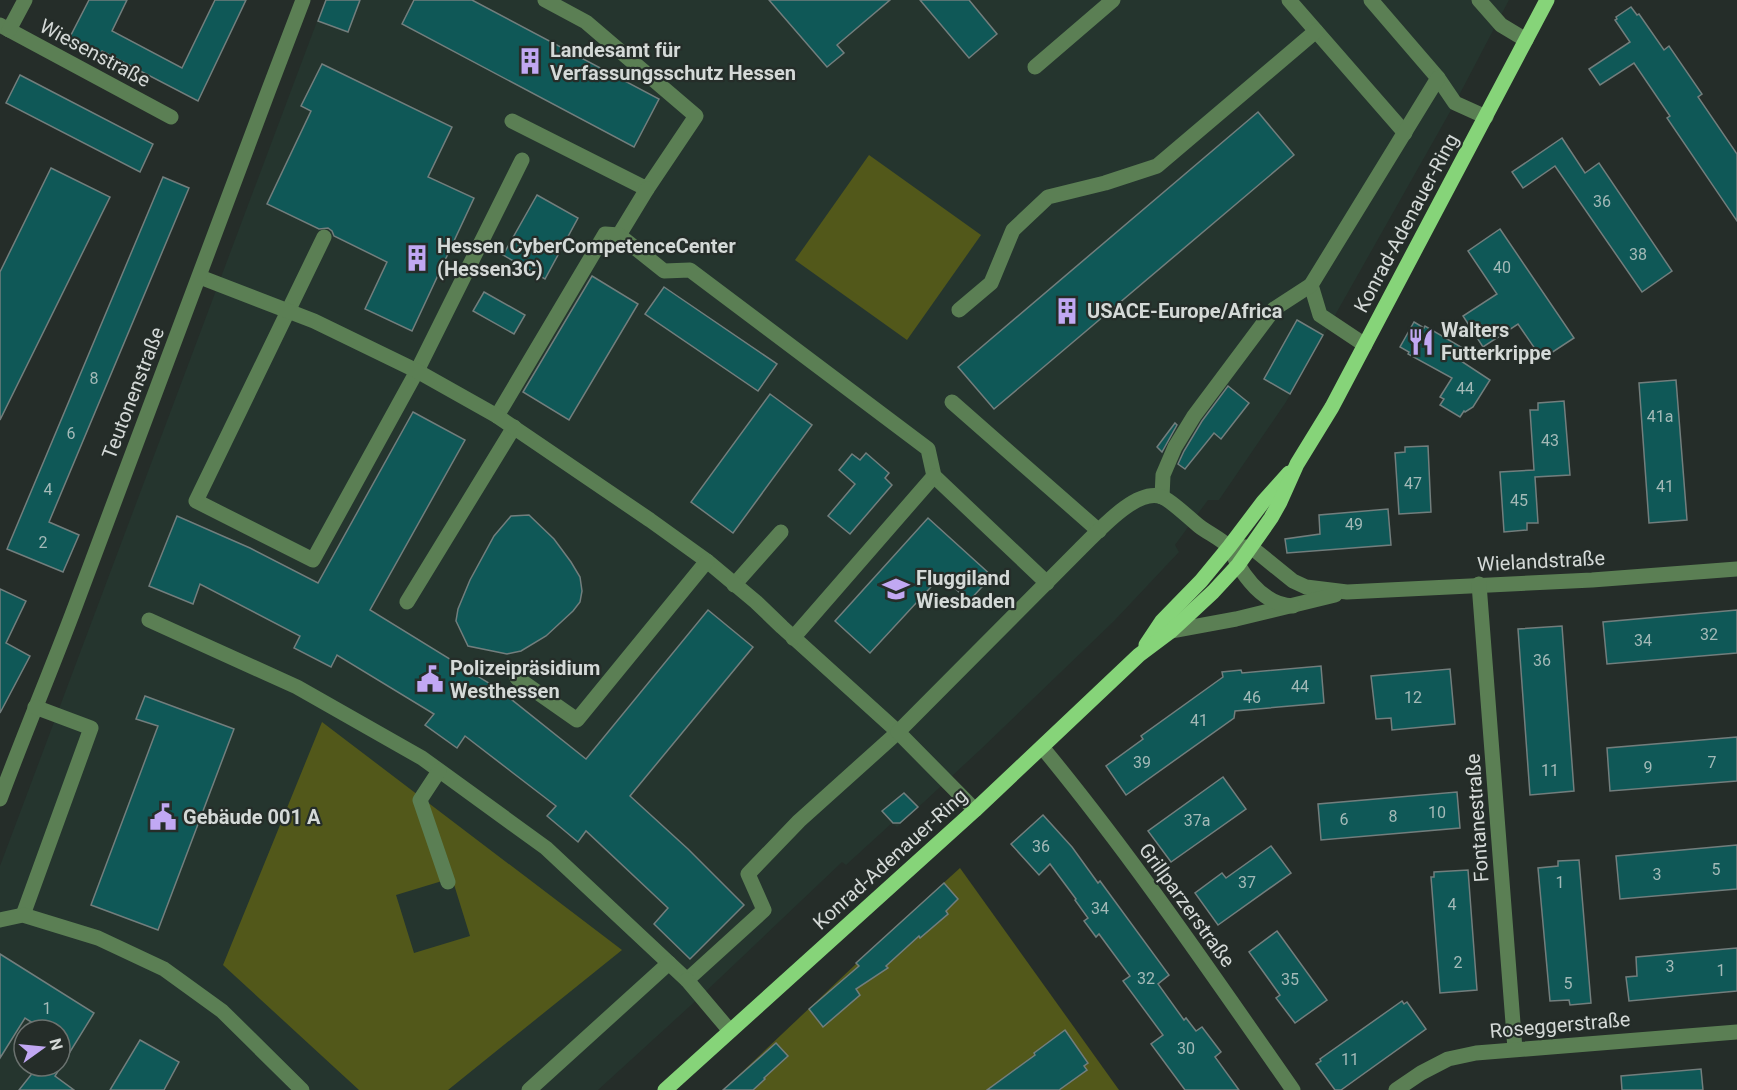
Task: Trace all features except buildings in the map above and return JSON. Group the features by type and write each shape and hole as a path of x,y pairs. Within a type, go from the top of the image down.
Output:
{"main road":[{"name":"Konrad-Adenauer-Ring","path":"666,1090 975,810 1139,655 1171,631 1238,565 1280,502 1297,464 1332,407 1547,0"},
{"name":"Konrad-Adenauer-Ring","path":"1139,655 1162,621 1201,581 1263,502 1297,464"}],"street":[{"path":"5,28 25,0"},
{"name":"Teutonenstraße","path":"0,799 79,598 303,0"},
{"path":"545,0 586,22 696,116 619,235"},
{"path":"1035,67 1113,0"},
{"path":"1289,0 1405,133"},
{"path":"1371,0 1438,78 1455,103 1486,117"},
{"path":"1479,0 1501,25 1526,40"},
{"name":"Wiesenstraße","path":"5,28 171,117"},
{"path":"959,310 991,283 1013,230 1048,197 1105,183 1157,166 1316,31"},
{"path":"1162,497 1163,475 1175,447 1194,416 1274,309 1311,285 1438,78"},
{"path":"512,121 647,189"},
{"path":"324,237 196,501 313,560 417,371 522,160"},
{"path":"497,416 604,234 619,235 664,271 690,270 928,449 934,476 1047,584"},
{"path":"200,277 314,321 417,371 497,416 622,500 707,561 756,602 898,732 975,810"},
{"path":"1311,285 1320,315 1365,345"},
{"path":"952,402 1099,531"},
{"path":"407,602 514,427"},
{"path":"793,638 934,476"},
{"path":"687,980 764,909 748,874 799,821 898,732 1099,531 1134,502 1145,498 1162,497 1229,548 1238,565 1268,599 1285,606 1293,606"},
{"path":"734,585 782,532"},
{"path":"1229,548 1251,547"},
{"name":"Wielandstraße","path":"1251,547 1299,584 1320,590 1347,592 1592,580 1737,568"},
{"path":"517,678 577,720 707,561"},
{"name":"Fontanestraße","path":"1479,584 1515,1049"},
{"name":"Wielandstraße","path":"1171,631 1236,620 1347,592"},
{"path":"149,620 297,687 422,758 546,848 687,980 730,1031"},
{"path":"23,915 91,728 35,706"},
{"name":"Grillparzerstraße","path":"1042,747 1168,912 1293,1090"},
{"path":"439,771 420,800 448,882"},
{"path":"0,920 23,915 98,938 164,969 222,1011 302,1090"},
{"path":"529,1090 669,963"},
{"name":"Roseggerstraße","path":"1396,1090 1421,1073 1448,1059 1476,1053 1737,1032"}],"shaded area":[{"path":"325,0 1509,0 1455,103 1286,402 1219,500 1208,500 1175,545 1179,552 1114,621 897,827 892,823 846,865 842,862 598,1090 0,1090 0,866"}],"green space":[{"path":"869,155 981,235 907,340 795,260"},
{"path":"322,722 622,950 448,1090 359,1090 223,965","holes":["452,878 470,936 414,953 396,895"]},
{"path":"960,868 1119,1090 723,1090 895,927"}],"place":[{"name":"Landesamt für Verfassungsschutz Hessen","path":"530,61"},
{"name":"Hessen CyberCompetenceCenter (Hessen3C)","path":"417,258"},
{"name":"USACE-Europe/Africa","path":"1067,311"},
{"name":"Walters Futterkrippe","path":"1421,342"},
{"name":"Fluggiland Wiesbaden","path":"896,589"},
{"name":"Polizeipräsidium Westhessen","path":"430,679"},
{"name":"Gebäude 001 A","path":"163,817"}]}
